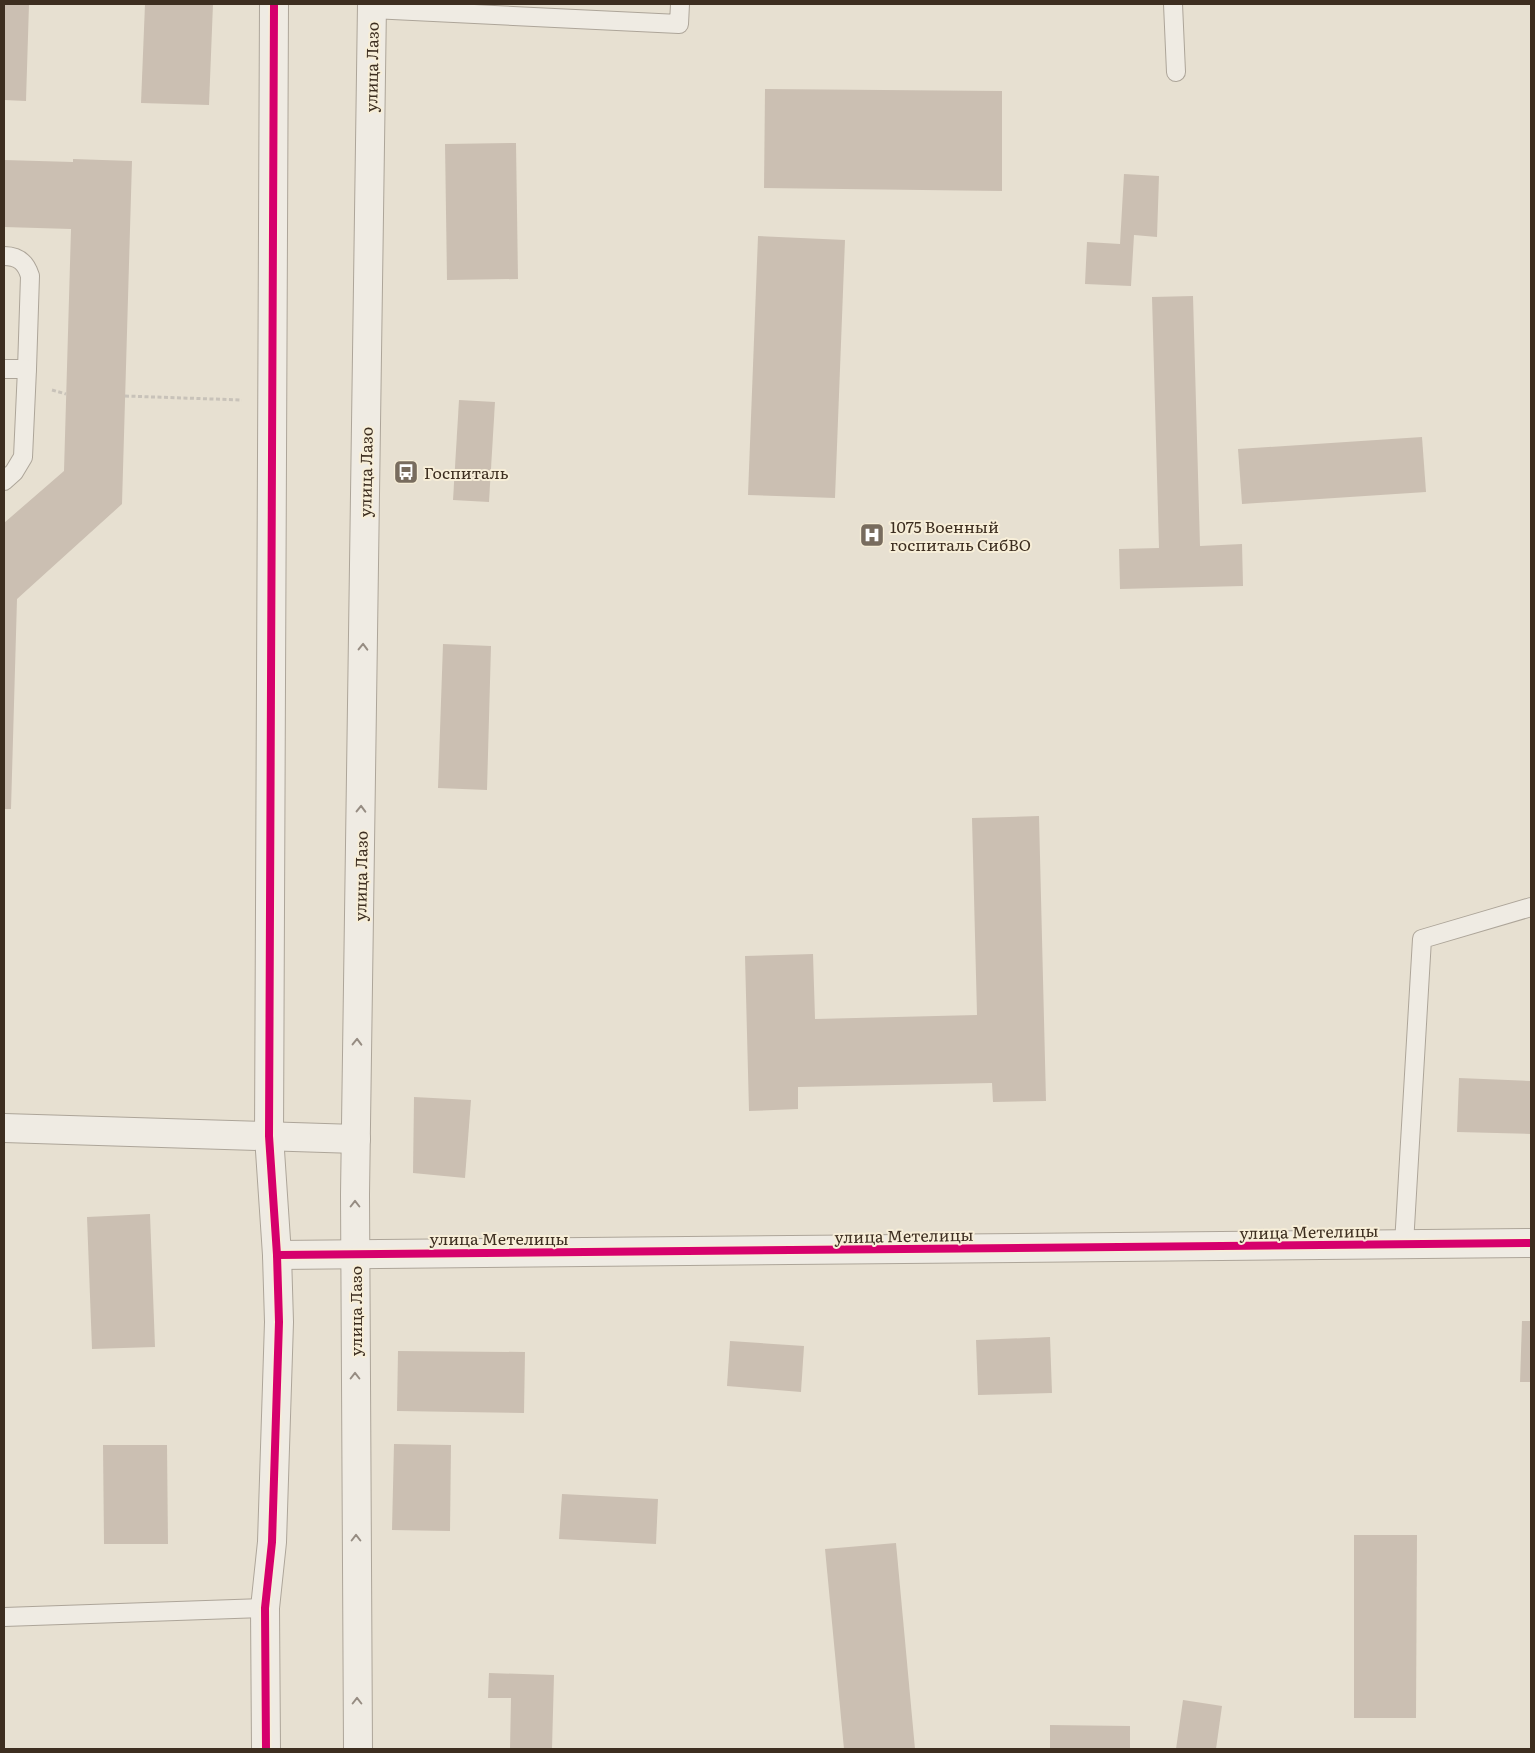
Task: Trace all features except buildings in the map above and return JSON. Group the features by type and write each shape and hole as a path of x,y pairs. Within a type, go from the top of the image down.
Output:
{"street":[{"path":"266,1749 265,1608 272,1522 279,1322 277,1255 268,1136 274,4"},
{"name":"улица Лазо","path":"358,1749 354,1253 372,6"},
{"path":"4,1128 356,1139"},
{"name":"улица Метелицы","path":"277,1255 1531,1243"}],"lane":[{"path":"372,6 679,24 680,4"},
{"path":"1173,4 1176,72"},
{"path":"4,256 21,260 27,266 30,276 23,457 14,472 4,481"},
{"path":"4,368 27,369"},
{"path":"1404,1244 1422,939 1531,907"},
{"path":"4,1617 265,1608"}],"path":[{"path":"125,396 272,402"}],"cycle path":[{"path":"266,1749 265,1608 272,1542 279,1322 277,1255 269,1136 274,4"},
{"path":"277,1255 1531,1243"}],"place":[{"name":"Госпиталь","path":"406,472"},
{"name":"1075 Военный госпиталь СибВО","path":"872,535"}]}
